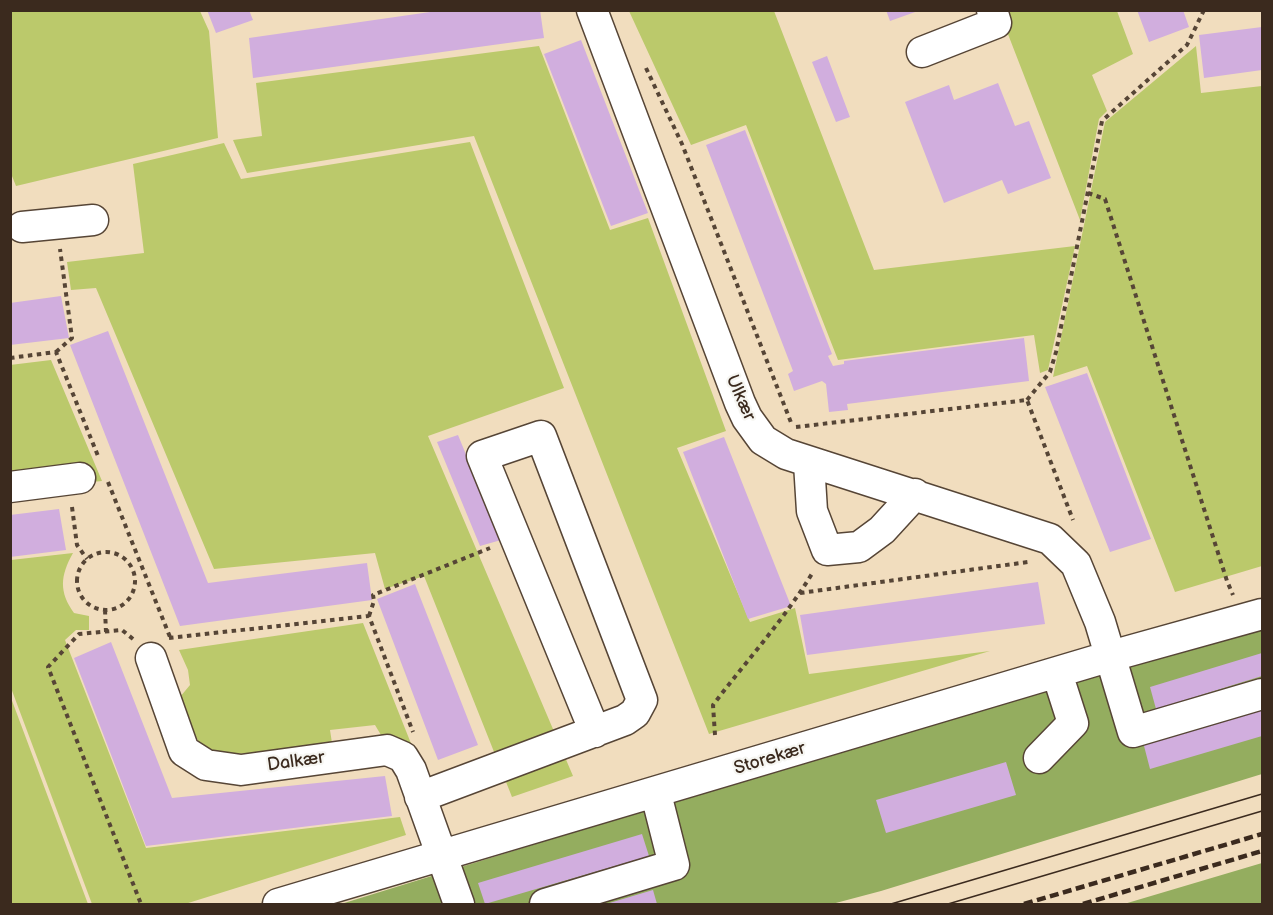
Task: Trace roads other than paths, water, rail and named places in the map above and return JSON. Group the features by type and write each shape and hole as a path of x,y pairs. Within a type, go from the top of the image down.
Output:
{"street":[{"name":"Ulkær","path":"592,10 740,403 756,432 774,447 809,463 915,494 1050,539 1076,564 1111,656 1133,732 1263,694"},
{"path":"922,52 996,23 992,10"},
{"path":"22,227 93,220"},
{"path":"420,797 595,732 635,713 642,700 540,436 482,456 595,732"},
{"path":"809,463 812,511 827,549 859,547 882,530 915,494"},
{"path":"10,487 75,478"},
{"name":"Storekær","path":"278,904 656,794 1111,656 1254,616"},
{"name":"Dalkær","path":"147,652 184,751 194,760 206,765 241,770 387,750 396,752 407,763 459,904"},
{"path":"1039,758 1073,723 1056,673"},
{"path":"545,904 674,865 656,794"}],"tram line":[{"path":"891,904 1262,794"},
{"path":"948,904 1262,811"}],"railway":[{"path":"1024,904 1262,834"},
{"path":"1083,904 1262,851"}]}
